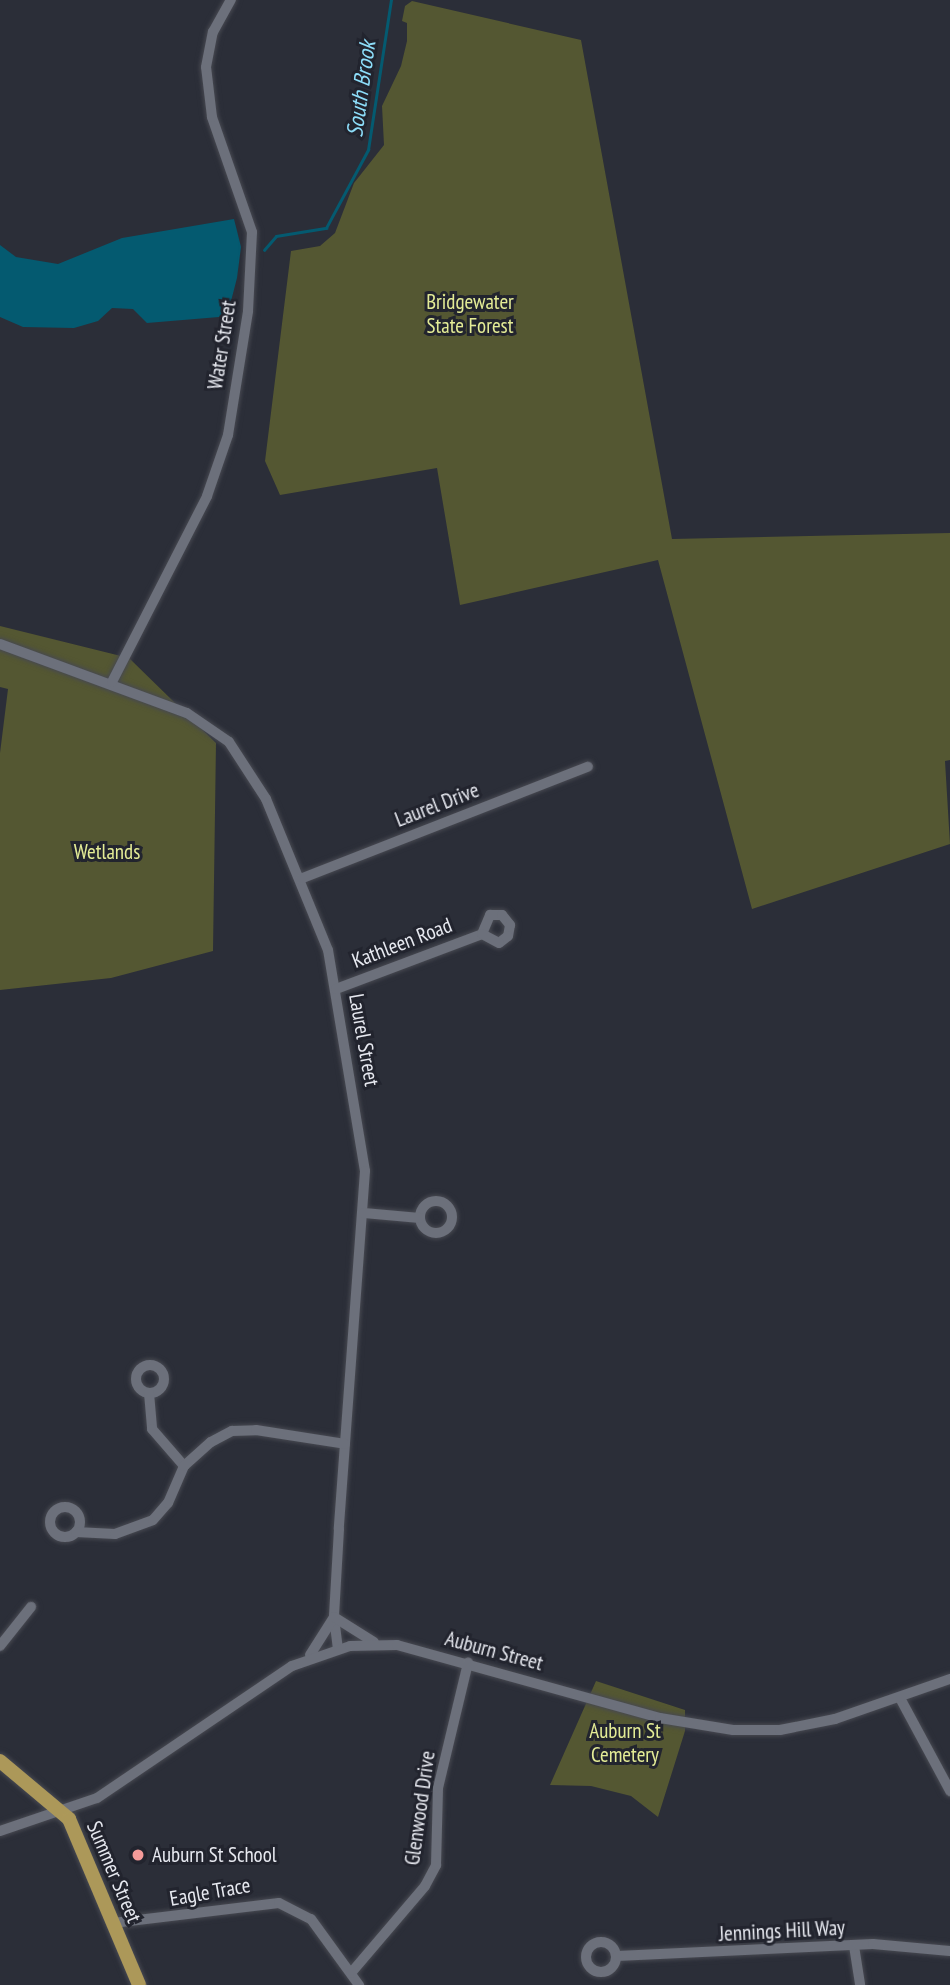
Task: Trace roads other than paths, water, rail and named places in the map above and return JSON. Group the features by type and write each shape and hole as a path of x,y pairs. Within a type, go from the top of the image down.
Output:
{"main road":[{"name":"Summer Street","path":"0,1761 62,1810 139,1985"}],"street":[{"name":"Water Street","path":"111,682 207,496 228,435 248,312 252,232 212,117 206,67 213,33 231,0"},
{"name":"Laurel Street","path":"0,644 111,682 196,718 237,751 266,799 328,950 364,1157 364,1213 334,1618 338,1649"},
{"name":"Laurel Drive","path":"300,879 588,767"},
{"name":"Kathleen Road","path":"336,989 482,934"},
{"path":"364,1213 421,1218"},
{"path":"149,1393 152,1429 184,1466"},
{"path":"76,1532 115,1534 153,1520 168,1503 184,1466 232,1431 256,1430 345,1444"},
{"path":"0,1646 31,1607"},
{"path":"305,1659 334,1618 354,1634 387,1645"},
{"name":"Auburn Street","path":"0,1831 106,1793 305,1659 338,1649 387,1645 468,1663 715,1729 791,1728 900,1698 950,1679"},
{"name":"Glenwood Drive","path":"351,1973 410,1906 436,1865 438,1788 468,1663"},
{"path":"900,1698 950,1791"},
{"name":"Eagle Trace","path":"113,1923 279,1903 311,1919 359,1985"},
{"path":"854,1946 860,1985"},
{"name":"Jennings Hill Way","path":"617,1956 854,1946 950,1951"}],"water":[{"path":"234,219 241,247 237,278 230,305 219,317 147,323 133,309 112,308 98,321 74,328 23,327 0,317 0,245 16,257 58,264 122,238"}],"waterway":[{"name":"South Brook","path":"264,250 276,236 326,228 368,150 391,0"}],"place":[{"name":"Auburn St School","path":"138,1855"}],"park label":[{"name":"Bridgewater State Forest","path":"470,314"},
{"name":"Wetlands","path":"107,852"},
{"name":"Auburn St Cemetery","path":"625,1743"}]}
